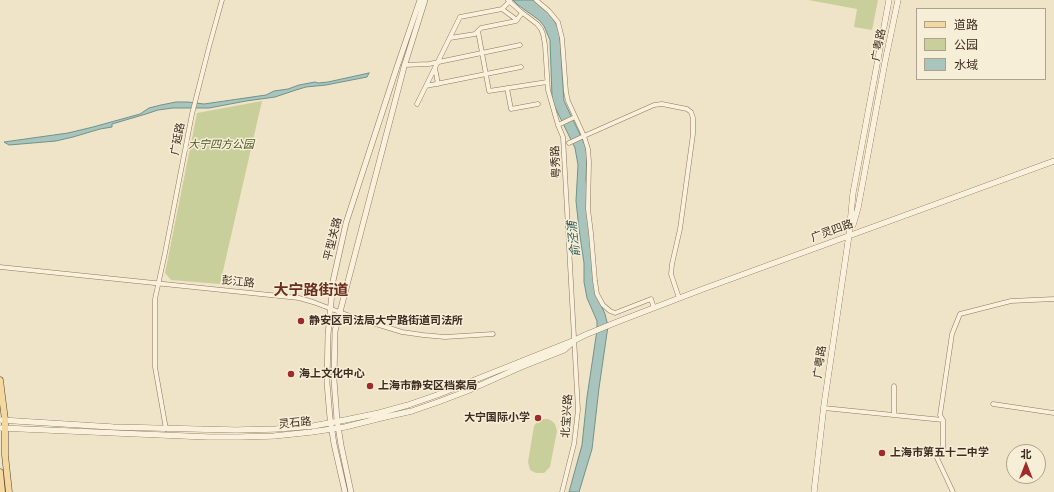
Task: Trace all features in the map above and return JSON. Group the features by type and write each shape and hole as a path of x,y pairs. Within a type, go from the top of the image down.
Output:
{"main road":[{"name":"广粤路","path":"814,492 824,408 849,235 853,193 889,0"},
{"name":"广粤路","path":"849,235 858,208 898,0"},
{"name":"广灵四路","path":"585,335 679,298 1054,161"},
{"name":"灵石路","path":"3,420 166,429 230,430 313,426 379,413 408,405 437,395 585,335"},
{"name":"灵石路","path":"3,428 124,434 240,437 312,432 412,411 438,402 564,350 575,340"},
{"path":"0,380 9,492"},
{"path":"0,472 2,491"},
{"path":"2,491 8,478"}],"street":[{"name":"广延路","path":"166,429 155,367 155,299 195,98 222,0"},
{"name":"平型关路","path":"351,492 341,445 335,428 328,382 330,308 333,281 346,223 420,0"},
{"name":"平型关路","path":"334,422 335,331 404,65 425,0"},
{"path":"536,0 550,11 558,22 562,38 567,97 588,149 588,209 597,294 603,305 615,313 650,299 654,308"},
{"path":"417,104 460,17 502,9 509,1"},
{"name":"粤秀路","path":"509,1 537,24 543,34 548,90 563,137 575,340"},
{"path":"502,9 517,20"},
{"path":"450,38 475,34 481,28 516,21 522,13"},
{"path":"478,31 489,91 547,82"},
{"path":"404,65 429,64 520,45"},
{"path":"426,86 521,67"},
{"path":"435,68 438,84"},
{"path":"507,88 511,109 538,104"},
{"path":"569,143 654,104 688,109 691,112 693,118 693,134 680,229 671,274 679,298"},
{"path":"558,125 575,117"},
{"name":"彭江路","path":"0,267 285,296 306,300 402,332 423,335 445,337 493,334"},
{"path":"953,492 937,458 942,449 943,420 940,415 952,334 960,314 1011,301 1054,298"},
{"name":"北宝兴路","path":"562,492 572,454 577,425 578,399 575,340"},
{"path":"894,386 894,415"},
{"path":"993,404 1054,413"},
{"path":"824,408 943,420"},
{"name":"平型关路","path":"335,428 334,444 345,492"}],"green space":[{"path":"808,0 878,0 872,30 854,27 857,9"},
{"name":"大宁四方公园","path":"262,101 220,284 171,280 165,273 197,113"},
{"path":"543,419 552,421 555,424 557,431 550,467 544,473 536,473 530,470 528,462 534,426 539,420"}],"water":[{"path":"513,0 533,0 548,12 559,30 564,101 585,145 587,153 586,179 589,222 598,298 605,314 608,326 592,449 579,492 569,492 582,445 597,321 587,298 584,282 584,263 576,201 578,165 575,148 554,105 552,97 550,40 544,26 539,20"},
{"path":"369,73 367,77 326,85 306,87 275,97 209,108 173,108 158,110 112,124 112,127 56,141 9,145 4,142 68,133 140,114 149,108 176,102 204,104 266,95 274,91 288,89 299,85 315,82 328,82"}],"place":[{"name":"静安区司法局大宁路街道司法所","path":"301,321"},
{"name":"海上文化中心","path":"291,374"},
{"name":"上海市静安区档案局","path":"370,386"},
{"name":"大宁国际小学","path":"538,418"},
{"name":"上海市第五十二中学","path":"882,453"}],"district":[{"name":"大宁路街道","path":"311,291"}],"water label":[{"name":"俞泾浦","path":"574,239"}]}
